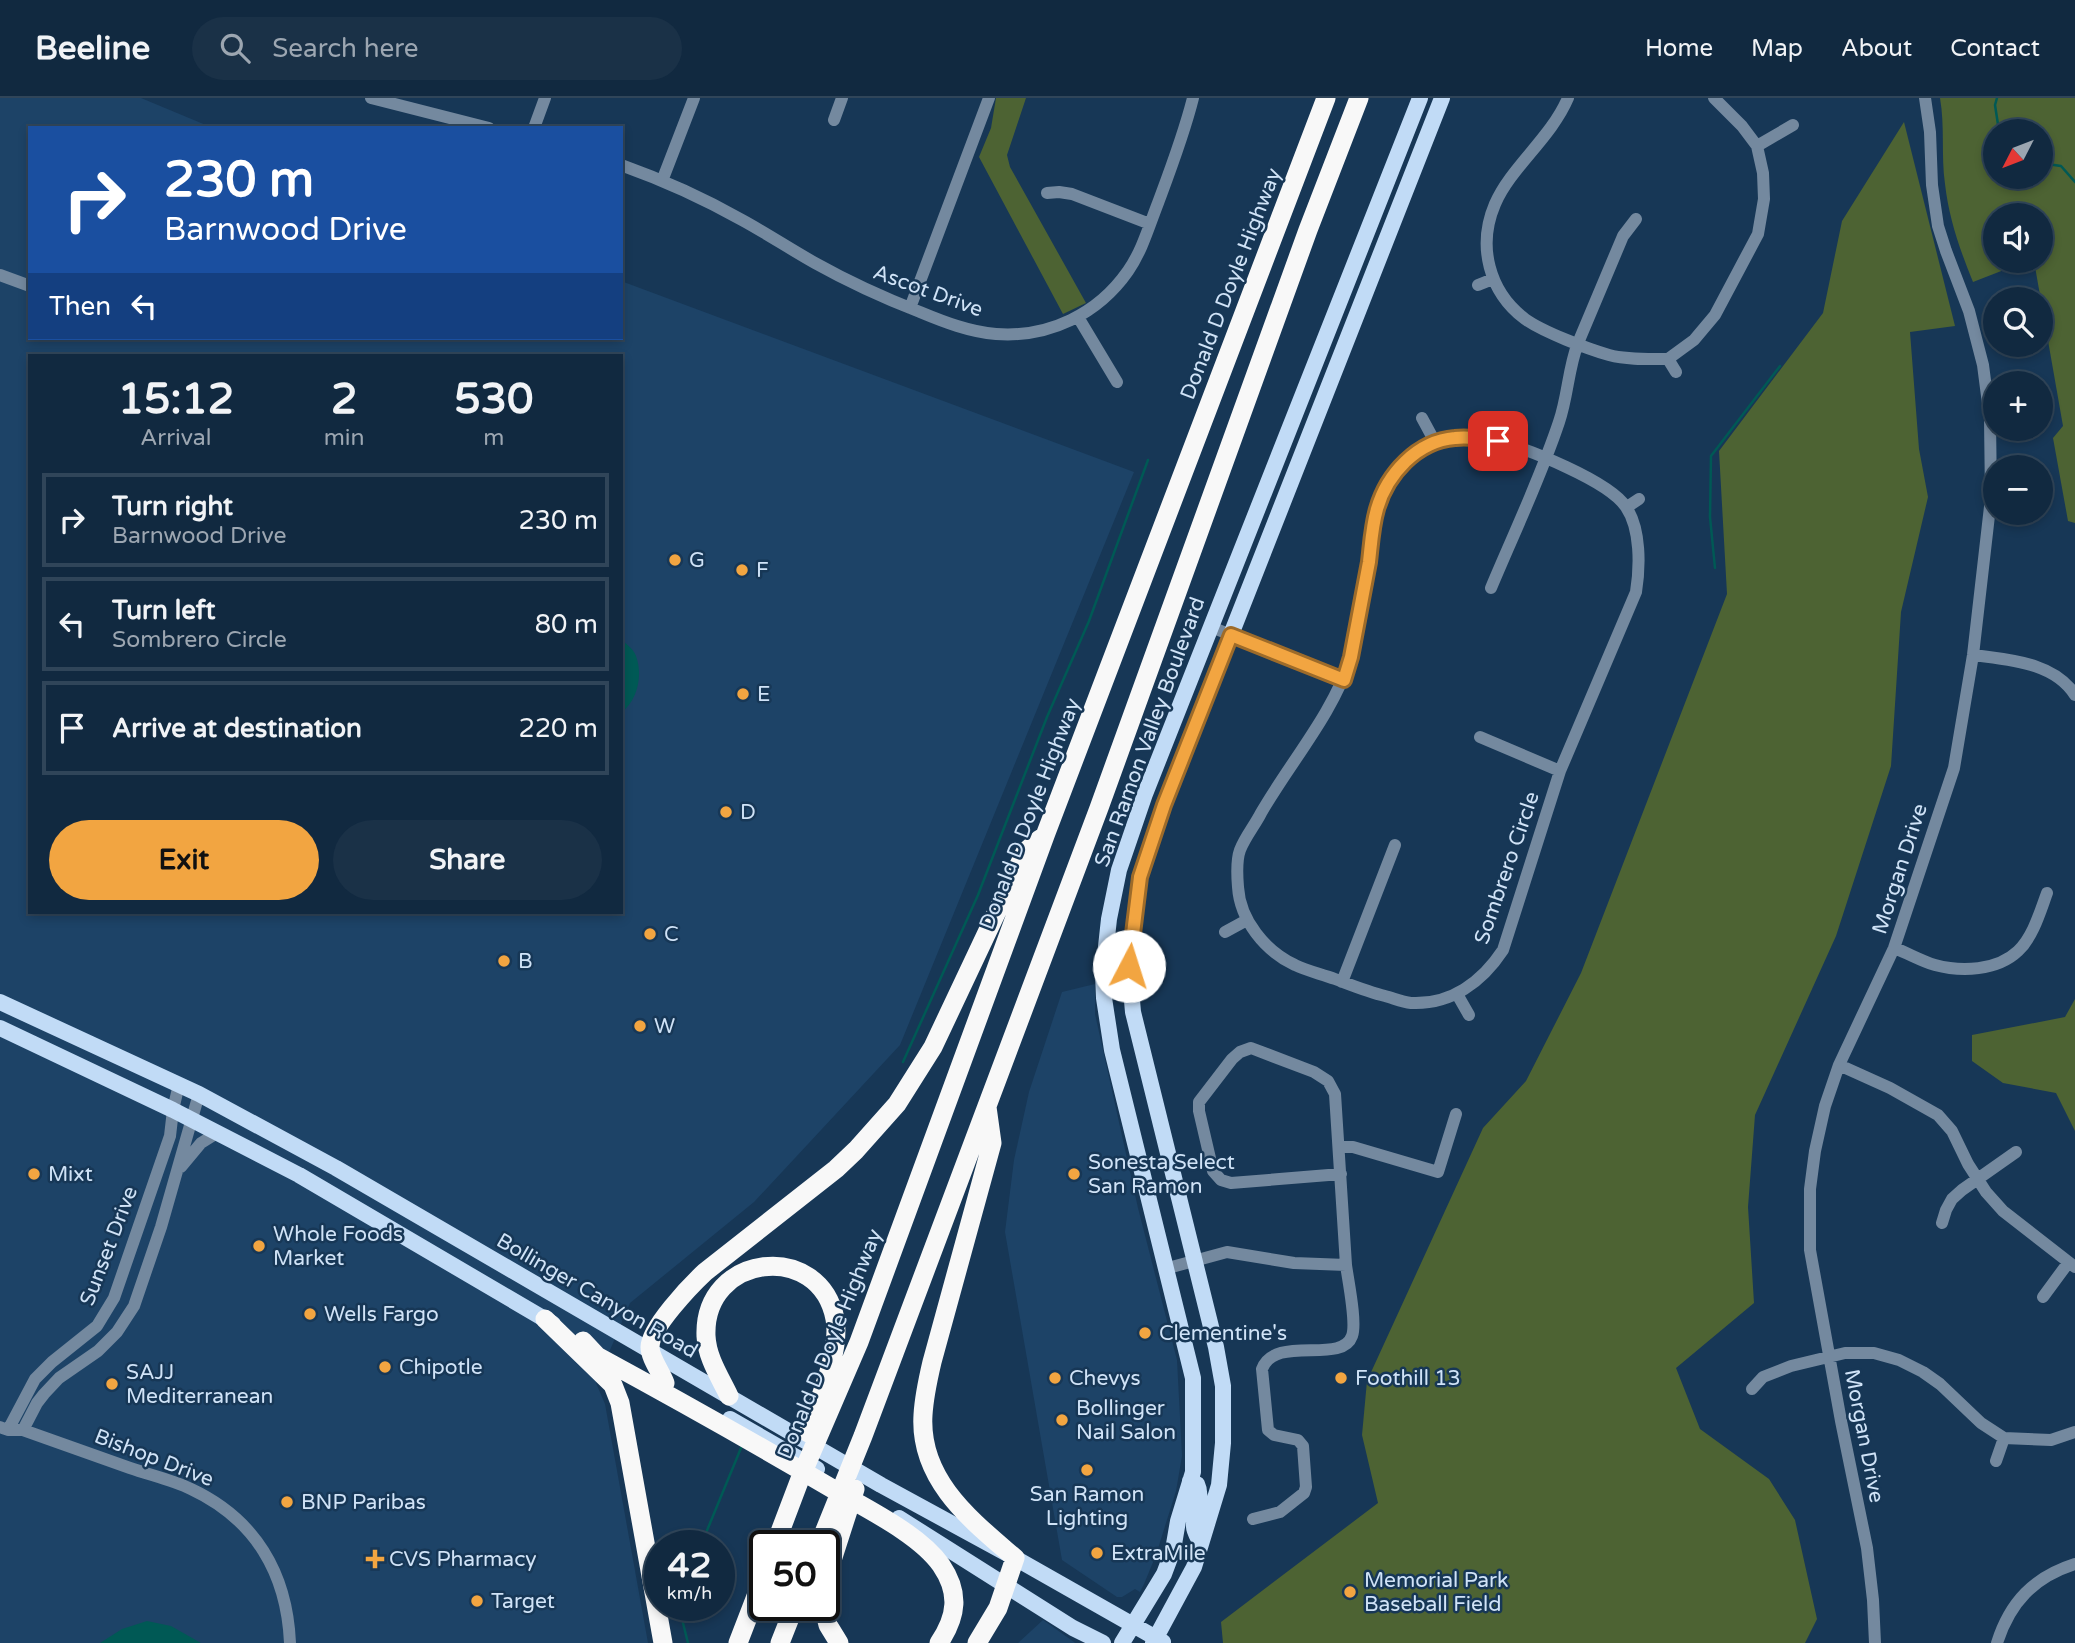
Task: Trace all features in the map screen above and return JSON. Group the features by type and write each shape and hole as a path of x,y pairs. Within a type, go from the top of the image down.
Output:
{"highway":[{"name":"Donald D Doyle Highway","path":"781,1530 859,1342 1046,834 1326,98"},
{"path":"825,1530 863,1436 1099,808 1308,230 1359,98"},
{"path":"665,1383 649,1350 653,1332 687,1289 705,1272 836,1169 897,1104 933,1047 1025,852 1046,834"},
{"path":"976,1643 998,1608 1015,1558 971,1520 946,1491 929,1456 922,1418 932,1362 992,1143 987,1106"},
{"path":"729,1396 710,1356 706,1338 707,1319 718,1291 735,1276 756,1267 773,1265 807,1276 820,1288 830,1304 835,1320 835,1337 826,1376 798,1463 800,1479"},
{"path":"545,1320 613,1385 620,1403 663,1643"},
{"path":"583,1341 597,1356 777,1450 873,1507 925,1546 949,1580 954,1598 954,1614 939,1643"},
{"path":"840,1537 869,1451 863,1436"},
{"path":"738,1643 749,1614"},
{"path":"780,1643 789,1621"},
{"path":"827,1621 839,1643"}],"main road":[{"name":"San Ramon Valley Boulevard","path":"1122,1643 1164,1574 1173,1550 1178,1521 1193,1472 1194,1378 1112,1050 1103,974 1109,919 1119,870 1145,794 1420,98"},
{"name":"San Ramon Valley Boulevard","path":"1158,1641 1194,1567 1219,1485 1223,1443 1223,1386 1216,1347 1133,1012 1129,966 1140,877 1164,805 1442,98"},
{"name":"Bollinger Canyon Road","path":"0,1002 179,1084 336,1168 881,1485 1134,1625 1158,1641"},
{"name":"Bollinger Canyon Road","path":"0,1028 173,1110 299,1175 545,1320 665,1383 777,1450"},
{"path":"1190,1481 1197,1484 1199,1489 1194,1527 1200,1544"},
{"path":"873,1507 1073,1628 1103,1643"},
{"path":"1073,1628 1083,1643"}],"street":[{"path":"371,98 481,126"},
{"path":"535,126 545,98"},
{"path":"663,181 694,98"},
{"path":"834,120 842,98"},
{"path":"910,308 989,98"},
{"name":"Ascot Drive","path":"623,166 722,209 841,277 910,308 962,327 996,334 1012,334 1044,330 1078,317 1116,286 1137,256 1183,137 1193,98"},
{"path":"1568,98 1559,117 1495,204 1486,244 1493,279 1506,300 1523,318 1547,331 1611,356 1668,359 1694,340 1716,315 1758,234 1764,199 1763,173 1757,146 1742,126 1714,98"},
{"name":"Morgan Drive","path":"1875,1643 1867,1548 1810,1250 1810,1189 1825,1107 1839,1065 1894,948 1954,768 1973,655 1991,498 1990,419 1983,365 1969,311 1938,226 1931,185 1930,132 1925,98"},
{"path":"1757,146 1793,125"},
{"path":"1047,193 1072,194 1150,224"},
{"path":"1491,588 1546,459 1560,419 1572,359 1578,343 1623,236 1636,219"},
{"path":"0,275 28,285"},
{"path":"1478,285 1493,279"},
{"path":"1078,317 1117,382"},
{"path":"1668,359 1676,372"},
{"path":"1422,418 1435,442"},
{"name":"Sombrero Circle","path":"1470,437 1498,441 1546,459 1582,474 1606,488 1627,507 1639,548 1639,569 1636,592 1560,771 1503,950 1474,984 1458,994 1410,1003 1295,965 1276,954 1260,939 1247,920 1239,898 1237,870 1240,850 1344,680 1351,657 1377,510 1386,487 1395,472 1416,453 1435,442 1452,438 1470,437"},
{"path":"1627,507 1639,499"},
{"path":"1210,627 1344,680"},
{"path":"1973,655 2017,661 2043,668 2069,685 2075,695"},
{"path":"1480,737 1560,771"},
{"path":"1342,982 1395,845"},
{"path":"1894,948 1936,965 1968,969 1997,965 2019,950 2036,923 2047,893"},
{"path":"1226,932 1247,920"},
{"path":"1458,994 1469,1015"},
{"path":"1253,1519 1280,1512 1304,1493 1306,1487 1303,1446 1298,1440 1273,1435 1268,1430 1262,1369 1266,1360 1290,1351 1338,1348 1352,1337 1354,1325 1346,1265 1340,1147 1335,1094 1328,1081 1314,1072 1251,1048 1232,1059 1199,1102 1213,1171 1221,1180 1231,1183 1341,1174"},
{"path":"1839,1065 1890,1088 1938,1115 1952,1131 1978,1180 2003,1211 2071,1265 2043,1297"},
{"name":"Sunset Drive","path":"4,1429 35,1379 97,1326 114,1298 170,1136 179,1084"},
{"name":"Sunset Drive","path":"23,1430 37,1403 59,1378 99,1351 123,1324 134,1306 161,1227 199,1094"},
{"path":"1340,1147 1353,1147 1438,1172 1456,1114"},
{"name":"Sunset Drive","path":"175,1176 201,1143 217,1133"},
{"path":"1942,1223 1952,1199 2017,1152"},
{"path":"1168,1268 1227,1252 1294,1263 1346,1265"},
{"path":"1752,1389 1763,1377 1791,1366 1845,1353 1874,1353 1923,1371 1981,1423 2004,1438 2051,1440 2075,1432"},
{"name":"Bishop Drive","path":"4,1429 23,1430 191,1489 232,1514 254,1536 267,1555 282,1587 289,1620 290,1643"},
{"path":"1996,1461 2004,1438"},
{"path":"1997,1643 2015,1606 2026,1591 2050,1574 2075,1564"}],"shaded area":[{"path":"0,98 141,98 208,126 28,126 28,340 623,340 623,282 1134,472 900,1045 754,1202 630,1303 596,1383 605,1404 648,1643 0,1643"},
{"path":"996,98 1026,98 1007,155 1010,167 1086,303 1063,314 979,157 991,128"},
{"path":"1940,98 2075,98 2075,523 2068,521 2053,438 2063,426 2051,357 2053,357 2053,287 2039,287 2036,273 2053,273 2053,203 1983,203 1983,273 1996,273 1973,282 1949,210"},
{"path":"1904,122 1955,326 1910,332 1919,449 1928,497 1901,612 1891,766 1836,936 1755,1115 1748,1207 1754,1303 1676,1368 1700,1429 1769,1479 1795,1520 1817,1619 1805,1643 1223,1643 1221,1622 1378,1503 1362,1435 1367,1381 1483,1128 1526,1081 1581,973 1727,594 1719,451 1823,313 1842,221"},
{"path":"623,642 635,654 639,671 638,687 623,711"},
{"path":"1095,984 1095,1014 1138,1208 1177,1360 1182,1456 1176,1491 1144,1584 1140,1592 1135,1589 1122,1597 1117,1597 1062,1560 1005,1232 1014,1160 1029,1092 1062,992"},
{"path":"2075,999 2075,1131 2056,1093 2003,1083 1972,1061 1972,1035 2065,1017"},
{"path":"1043,1620 1074,1642 1075,1643 1018,1643"},
{"path":"147,1621 171,1626 201,1643 100,1643 122,1629"}],"waterway":[{"path":"1997,98 1997,119"},
{"path":"2053,165 2061,166 2075,182"},
{"path":"1715,568 1710,517 1711,456 1780,366"},
{"path":"903,1062 978,895 1047,717 1089,621 1148,460"},
{"path":"707,1530 741,1448"},
{"path":"683,1621 688,1643"}],"place":[{"name":"G","path":"675,560"},
{"name":"F","path":"742,570"},
{"name":"E","path":"743,694"},
{"name":"D","path":"726,812"},
{"name":"C","path":"650,934"},
{"name":"B","path":"504,961"},
{"name":"W","path":"640,1026"},
{"name":"Mixt","path":"34,1174"},
{"name":"Sonesta Select San Ramon","path":"1074,1174"},
{"name":"Whole Foods Market","path":"259,1246"},
{"name":"Wells Fargo","path":"310,1314"},
{"name":"Clementine's","path":"1145,1333"},
{"name":"Chipotle","path":"385,1367"},
{"name":"Chevys","path":"1055,1378"},
{"name":"Foothill 13","path":"1341,1378"},
{"name":"SAJJ Mediterranean","path":"112,1384"},
{"name":"Bollinger Nail Salon","path":"1062,1420"},
{"name":"San Ramon Lighting","path":"1087,1470"},
{"name":"BNP Paribas","path":"287,1502"},
{"name":"ExtraMile","path":"1097,1553"},
{"name":"CVS Pharmacy","path":"375,1559"},
{"name":"Memorial Park Baseball Field","path":"1350,1592"},
{"name":"Target","path":"477,1601"}],"route":[{"path":"1129,966 1140,877 1164,805 1231,635 1344,680 1351,657 1377,510 1395,472 1416,453 1435,442 1470,437 1498,441"}]}
